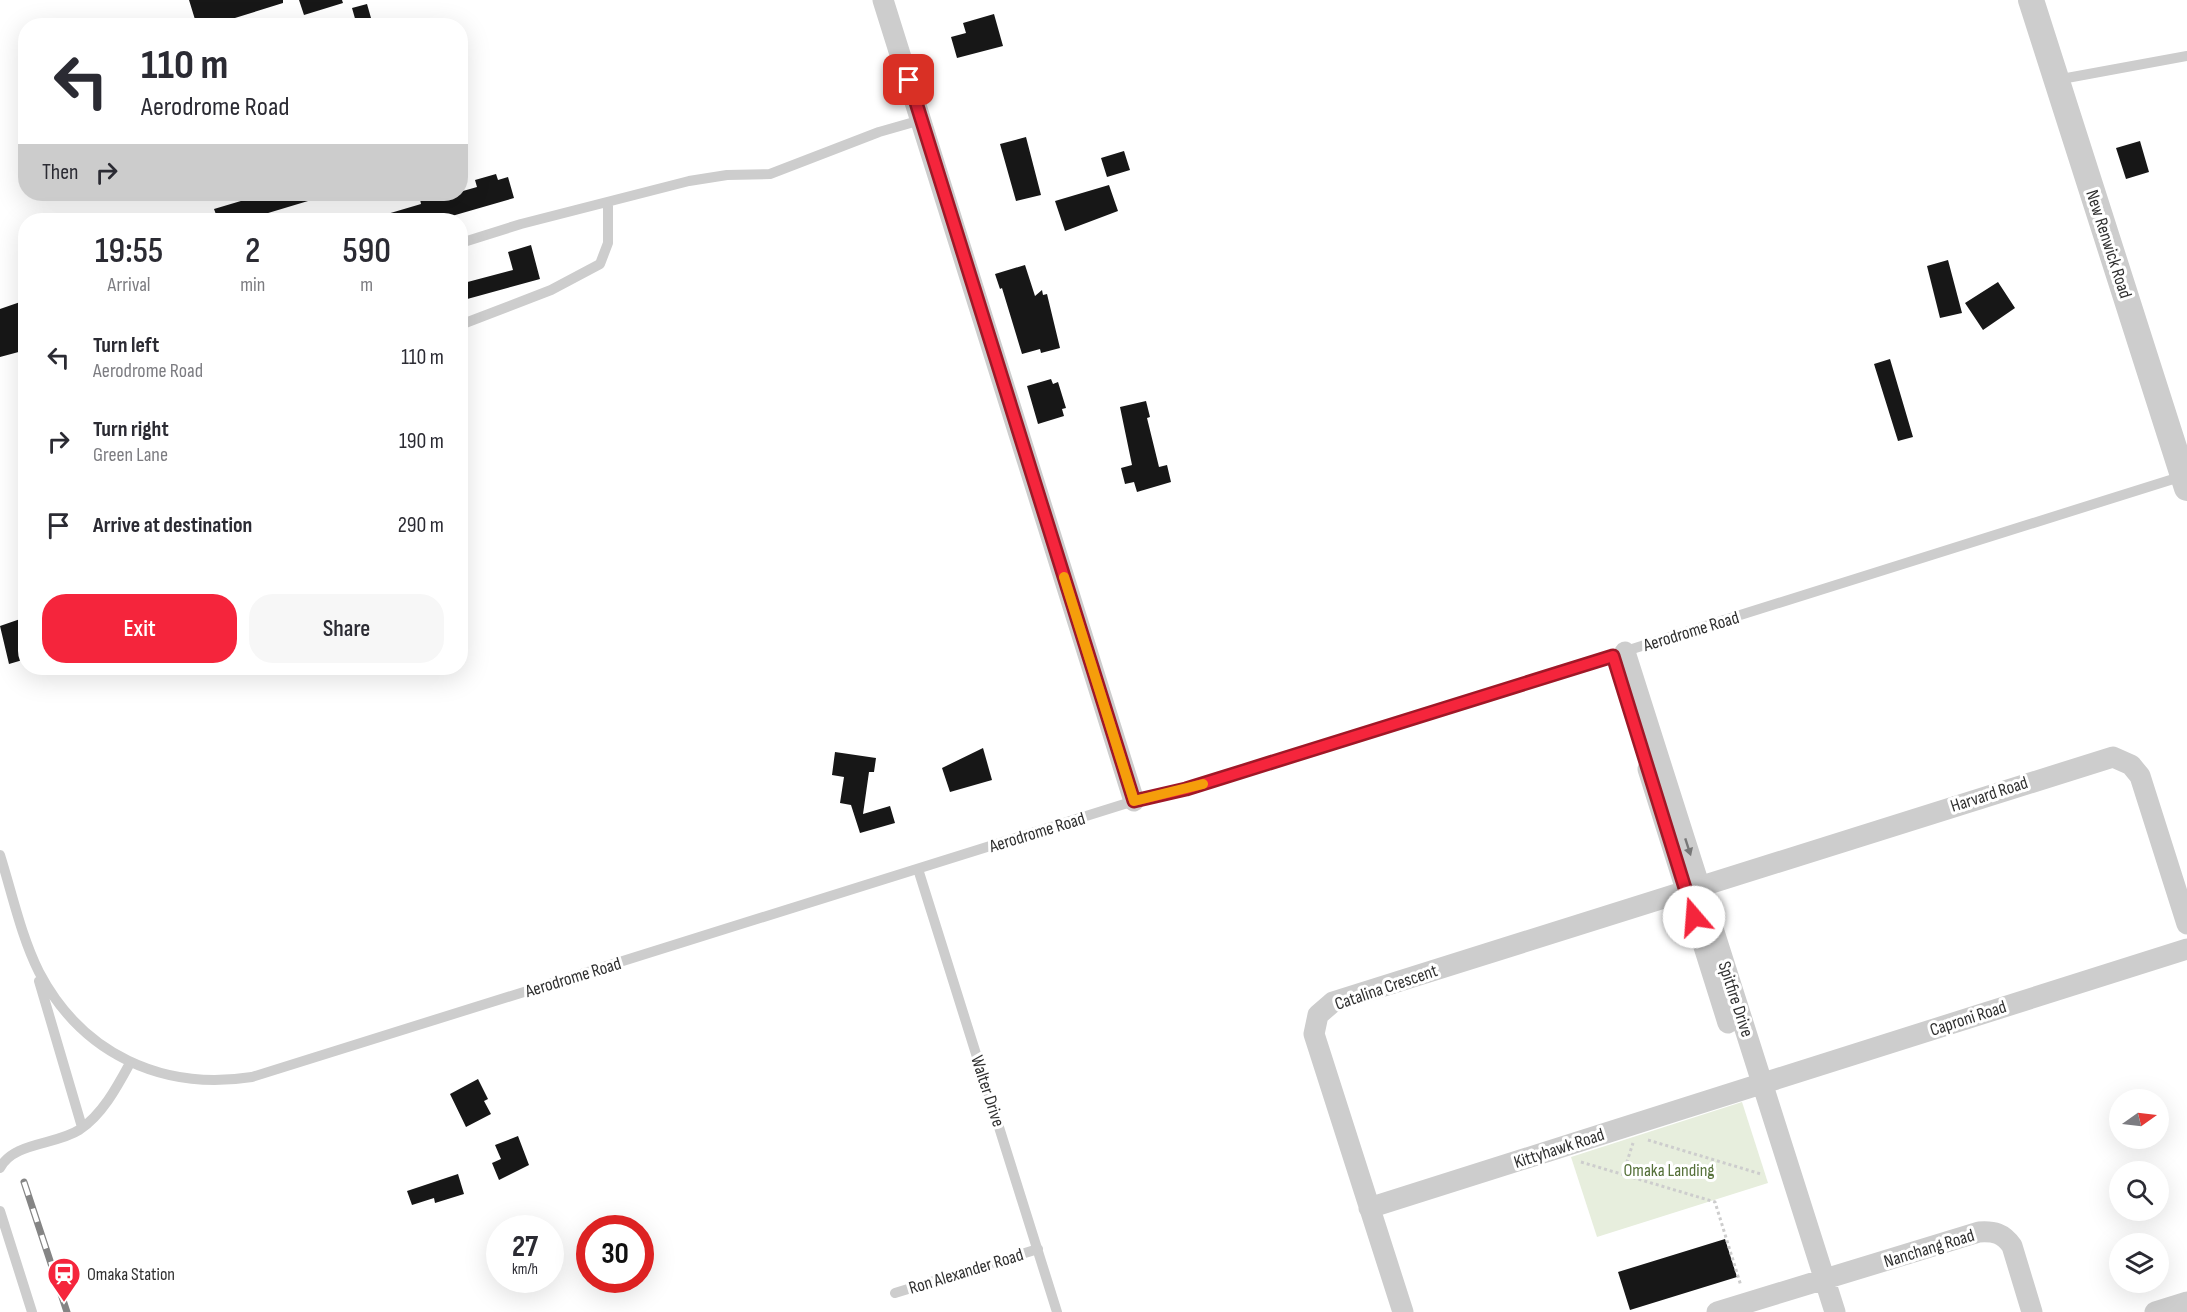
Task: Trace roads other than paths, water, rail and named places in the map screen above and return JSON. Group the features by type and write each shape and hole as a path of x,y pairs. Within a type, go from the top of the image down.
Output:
{"street":[{"path":"883,0 1134,801"},
{"name":"New Renwick Road","path":"2031,0 2185,482"},
{"name":"Spitfire Drive","path":"1619,654 1818,1282 1835,1312"},
{"name":"Harvard Road","path":"1693,888 2113,757 2132,765 2140,776 2187,924"},
{"name":"Catalina Crescent","path":"1403,1312 1314,1034 1315,1023 1325,1008 1333,1002 1693,888"},
{"name":"Caproni Road","path":"1756,1086 2187,949"},
{"name":"Kittyhawk Road","path":"1369,1208 1756,1086"},
{"name":"Nanchang Road","path":"1818,1282 1979,1232 1991,1231 2006,1238 2012,1246 2032,1312"},
{"path":"1717,1312 1818,1282"},
{"name":"Spitfire Drive","path":"1818,1282 1820,1312"},
{"path":"2155,1312 2187,1302"}],"lane":[{"path":"2056,80 2187,56"},
{"path":"468,241 521,224 689,181 727,175 770,174 879,132 921,120"},
{"path":"468,322 551,290 600,264 608,243 608,202"},
{"name":"Aerodrome Road","path":"0,855 29,947 46,984 65,1012 93,1039 130,1063 168,1075 202,1080 236,1080 270,1073 1134,801 1186,789 1619,654 2185,482"},
{"name":"Walter Drive","path":"918,869 1058,1312"},
{"path":"29,947 82,1127"},
{"path":"0,1168 10,1156 64,1138 82,1127 101,1109 130,1063"},
{"path":"0,1211 32,1312"},
{"name":"Ron Alexander Road","path":"895,1293 1038,1249"}],"railway":[{"path":"24,1182 67,1312"}],"place":[{"name":"Omaka Station","path":"64,1303"}],"park label":[{"name":"Omaka Landing","path":"1669,1170"}]}
